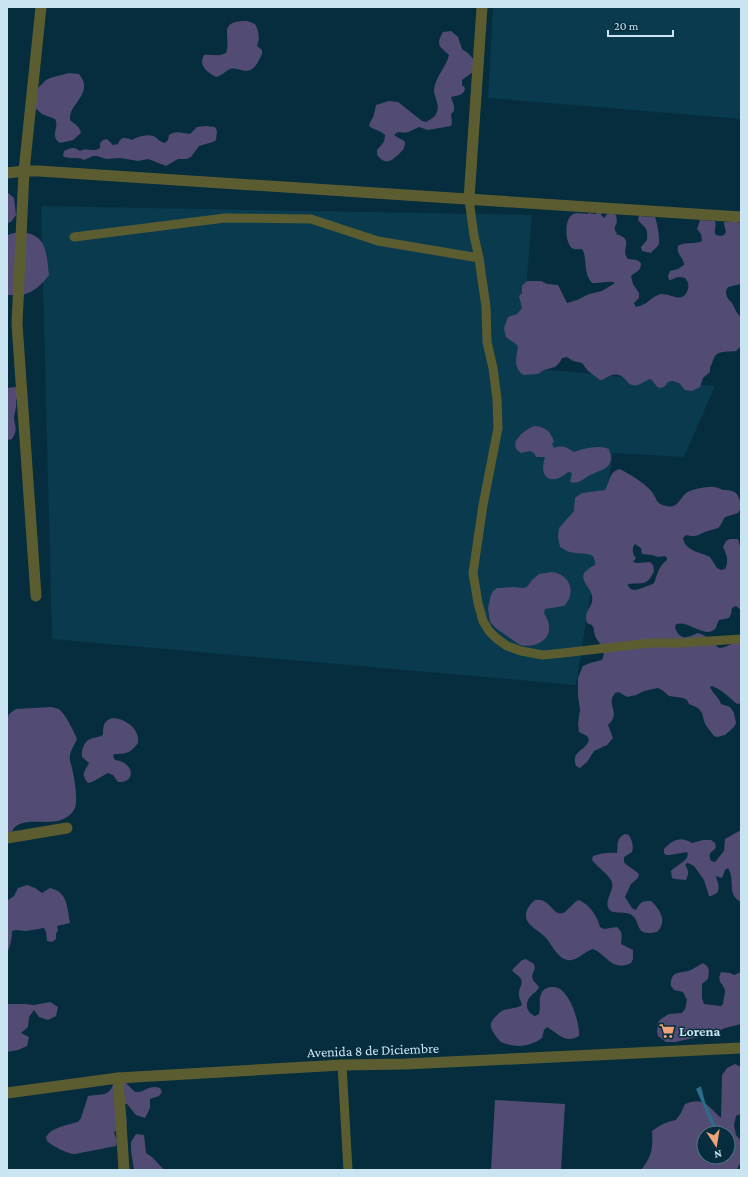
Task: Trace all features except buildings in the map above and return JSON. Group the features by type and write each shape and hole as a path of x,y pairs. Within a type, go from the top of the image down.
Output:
{"street":[{"path":"36,596 17,324 24,171 41,7"},
{"path":"469,199 482,7"},
{"path":"7,173 39,171 741,217"},
{"path":"7,838 67,828"},
{"name":"Avenida 8 de Diciembre","path":"7,1093 118,1078 342,1065 406,1064 741,1048"},
{"path":"118,1078 124,1170"}],"lane":[{"path":"469,199 486,307 487,342 493,368 497,399 498,428 483,505 473,573 478,603 483,621 489,631 507,646 521,652 543,655 563,654 650,643 741,639"},
{"path":"74,236 225,218 310,219 378,241 479,258"},
{"path":"342,1065 348,1170"}],"shaded area":[{"path":"493,7 741,7 741,119 488,98"},
{"path":"247,21 255,24 259,35 257,46 262,50 262,53 258,62 251,70 248,71 230,69 216,77 209,73 204,68 202,62 204,55 218,55 226,53 228,27 237,22"},
{"path":"451,31 458,37 462,49 474,60 473,72 462,80 462,85 465,88 464,92 460,95 451,97 454,111 451,114 451,126 428,130 419,127 407,132 398,132 394,135 405,142 404,149 391,160 383,160 377,155 377,150 384,142 385,135 369,126 374,116 376,105 389,101 398,102 422,121 426,122 434,117 438,108 434,93 435,85 449,55 441,47 439,40 443,32"},
{"path":"69,73 79,74 84,84 83,93 71,111 70,116 70,120 78,127 81,133 73,140 60,143 55,137 55,119 42,114 35,108 36,90 46,80"},
{"path":"197,127 215,127 217,131 216,140 199,146 191,157 187,159 178,159 166,166 148,159 138,161 120,158 106,159 93,156 84,160 63,156 64,151 70,148 76,148 80,151 100,148 100,143 107,139 113,145 118,144 123,138 132,140 142,136 151,135 165,143 168,140 169,135 172,133 179,132 190,134"},
{"path":"7,192 14,198 16,215 11,222 7,223"},
{"path":"41,206 532,215 520,367 715,386 684,457 613,453 576,685 52,639"},
{"path":"598,211 601,212 601,215 604,218 607,214 612,213 616,215 616,234 625,239 625,251 628,259 637,260 641,263 639,270 631,276 633,284 639,293 639,298 634,303 636,307 643,305 658,295 666,294 674,297 682,297 686,294 688,282 685,278 677,277 669,280 668,276 670,271 678,269 684,265 684,262 678,252 678,246 702,241 701,234 697,229 700,220 715,221 715,233 716,235 721,236 726,232 724,222 741,223 741,284 728,287 726,295 741,317 741,346 736,351 716,355 710,367 710,372 703,378 700,387 692,391 685,390 679,383 672,381 668,382 664,387 659,388 650,379 639,385 632,385 616,374 600,380 588,371 582,363 573,361 567,357 562,358 555,367 544,370 538,374 524,375 518,370 516,363 518,347 506,337 504,328 508,317 517,314 522,308 519,296 522,293 522,286 527,281 541,281 547,284 558,285 567,303 589,294 602,291 615,283 592,283 587,274 585,256 582,249 573,249 567,237 567,226 569,218 572,215 577,213 596,214"},
{"path":"639,216 655,217 656,219 659,243 651,253 642,251 641,247 647,240 647,232 646,228 638,220"},
{"path":"18,232 28,233 40,240 46,251 49,275 40,285 29,293 7,295 7,236"},
{"path":"7,388 19,388 14,417 16,430 12,439 8,440"},
{"path":"535,426 545,429 550,433 554,442 552,444 554,448 564,447 574,452 583,449 600,447 605,448 609,449 611,460 604,469 576,483 570,482 572,473 568,472 557,479 548,478 543,471 545,457 536,457 534,453 530,451 521,453 515,446 518,438 526,430"},
{"path":"620,469 639,480 651,491 658,503 670,507 675,505 689,491 696,489 715,487 732,491 737,494 741,508 738,513 725,517 718,528 696,536 686,535 683,538 687,546 710,557 717,568 721,570 725,569 727,563 723,547 726,541 730,539 738,539 741,550 741,610 736,606 732,608 729,618 719,620 716,628 712,631 702,631 681,624 676,624 675,628 682,637 688,637 698,633 701,634 710,639 719,648 741,639 741,703 737,704 719,690 712,686 710,687 721,704 730,707 734,713 736,723 734,727 725,735 717,737 714,736 705,724 702,713 698,708 689,704 687,700 683,698 669,696 658,688 627,697 619,692 615,693 612,698 614,716 608,725 613,738 607,745 594,751 587,762 580,768 576,766 575,757 585,747 589,740 587,736 579,732 578,723 580,710 578,678 583,666 602,660 604,650 594,634 592,625 587,623 586,619 586,614 592,602 592,596 583,578 587,570 595,565 595,561 591,555 572,552 560,547 558,537 559,528 574,511 575,498 582,493 605,490 612,474 616,470","holes":["635,544 641,548 642,554 658,557 665,556 667,560 657,573 654,583 633,590 628,586 628,584 647,582 654,571 653,565 650,562 633,562 636,558 633,551"]},
{"path":"552,572 563,576 570,585 571,590 568,601 564,606 545,609 544,613 548,621 549,631 545,639 538,644 529,646 520,645 497,629 490,622 488,608 491,595 497,588 527,587 539,574"},
{"path":"51,707 62,712 77,739 70,757 76,789 74,810 68,817 53,822 21,823 15,827 10,835 7,836 7,720 9,714 16,709"},
{"path":"113,718 123,720 137,733 138,743 133,749 125,753 114,754 113,756 115,760 126,764 131,772 130,776 124,781 118,782 113,775 108,773 88,783 84,775 89,763 82,757 82,751 85,743 90,739 103,735 105,722"},
{"path":"741,830 741,902 736,899 732,891 731,878 728,868 725,870 722,878 716,876 719,887 718,891 711,896 709,896 704,880 694,866 688,863 685,864 688,872 686,880 672,878 671,871 685,860 688,855 687,852 666,855 664,853 664,849 671,843 681,839 692,843 703,840 711,840 715,843 716,847 710,854 710,858 711,861 715,862 724,851 725,839"},
{"path":"625,834 629,835 633,848 632,852 624,857 624,862 639,874 638,878 631,884 625,897 632,908 636,910 643,902 651,901 654,904 662,916 662,924 657,932 644,932 639,928 636,920 630,914 610,910 607,904 612,886 611,880 592,860 593,856 599,854 617,853 619,839"},
{"path":"27,885 42,893 50,888 60,893 66,901 70,923 57,926 58,930 56,939 52,942 47,941 44,928 26,931 12,931 11,943 7,954 7,901 14,896 18,888"},
{"path":"535,900 544,901 559,913 565,912 579,900 583,902 592,911 600,927 604,929 617,927 619,929 622,935 621,944 633,950 633,959 631,963 624,965 614,964 593,949 577,958 571,960 564,959 554,950 547,939 526,919 527,910"},
{"path":"526,959 534,964 535,968 532,976 533,980 539,987 527,1002 528,1011 535,1016 539,1014 540,997 542,992 553,987 559,988 564,992 572,1006 578,1023 579,1036 566,1039 547,1027 544,1030 542,1038 528,1045 519,1046 501,1042 494,1033 491,1028 491,1023 501,1011 516,1008 522,1005 519,997 519,990 522,983 521,979 512,970 522,960"},
{"path":"703,963 709,970 708,979 702,984 702,998 704,1004 721,1006 723,1004 725,991 719,978 721,972 734,975 741,972 741,1024 725,1028 712,1034 675,1042 666,1042 658,1036 658,1022 669,1014 682,1013 685,1009 687,1000 683,992 674,990 671,986 672,977 676,974 691,970"},
{"path":"50,1002 58,1007 56,1016 48,1020 39,1017 34,1010 29,1017 28,1027 21,1033 29,1037 27,1046 18,1050 7,1052 7,1004 34,1005"},
{"path":"735,1064 741,1067 741,1114 736,1116 734,1125 696,1125 696,1165 736,1165 736,1135 741,1141 741,1162 737,1170 641,1170 650,1156 652,1131 663,1124 676,1120 685,1104 697,1101 702,1102 721,1118 722,1075 727,1068"},
{"path":"125,1082 135,1092 156,1087 160,1088 162,1092 159,1096 150,1099 150,1108 145,1118 136,1115 127,1104 125,1104 127,1124 114,1132 117,1141 116,1146 75,1154 68,1153 47,1141 46,1137 52,1131 78,1122 81,1118 88,1096 107,1093 112,1088 113,1084"},
{"path":"701,1086 705,1102 716,1125 712,1125 696,1089"},
{"path":"495,1100 565,1104 561,1170 491,1170"},
{"path":"136,1134 144,1135 146,1153 164,1170 134,1170 131,1142"}],"place":[{"name":"Lorena","path":"667,1031"}]}
